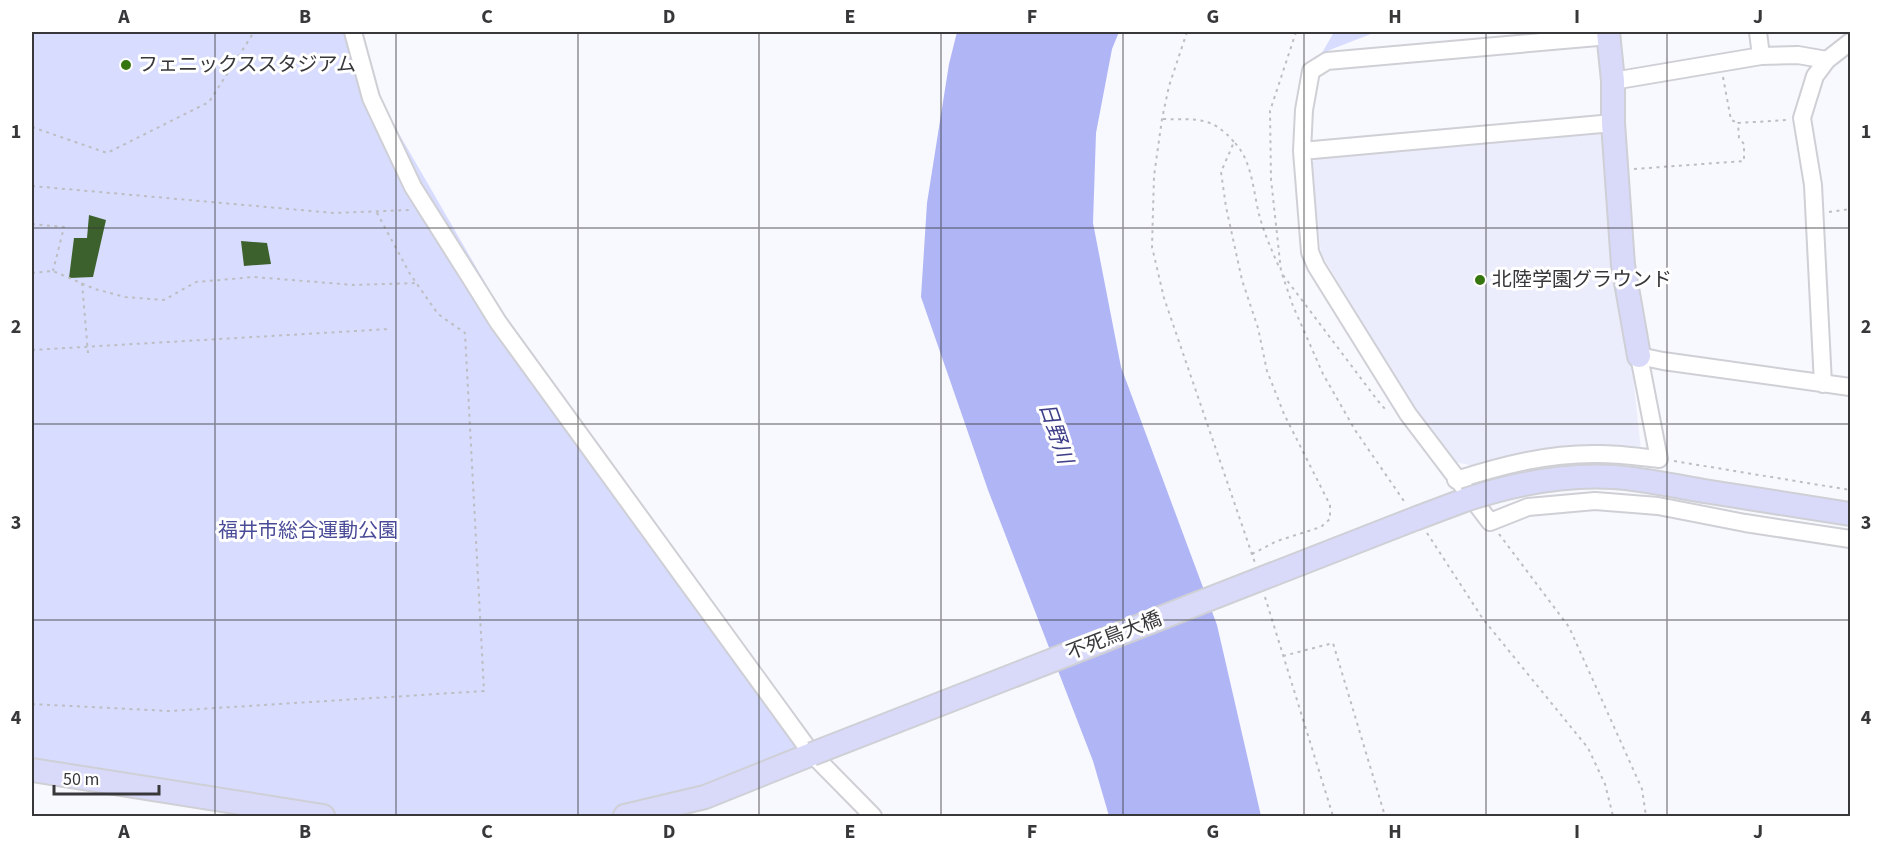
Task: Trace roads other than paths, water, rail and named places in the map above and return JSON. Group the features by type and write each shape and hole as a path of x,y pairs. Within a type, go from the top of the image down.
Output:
{"street":[{"path":"353,32 372,98 413,187 498,322 812,754 873,816"},
{"path":"1758,32 1761,56"},
{"path":"1456,480 1499,466 1554,455 1600,454 1659,459 1623,265 1613,123 1613,81 1608,34 1327,61 1311,71 1304,111 1302,151 1310,252 1316,267 1408,414 1456,480 1490,522 1528,507 1595,501 1658,506 1851,540"},
{"path":"1823,384 1813,185 1802,118 1815,76 1827,60 1851,42"},
{"path":"1613,81 1761,56 1798,55 1827,60"},
{"path":"1302,151 1613,123"},
{"path":"1639,356 1851,387"},
{"name":"不死鳥大橋","path":"625,816 705,797 1417,518 1490,492 1551,479 1614,477 1851,514"},
{"path":"32,770 323,816"}],"water":[{"name":"日野川","path":"957,32 1119,32 1112,49 1096,133 1093,223 1121,367 1217,625 1261,816 1109,816 1093,761 988,490 921,297 927,203 949,64"}],"place":[{"name":"フェニックススタジアム","path":"126,65"},
{"name":"北陸学園グラウンド","path":"1480,280"}],"park label":[{"name":"福井市総合運動公園","path":"308,531"}]}
